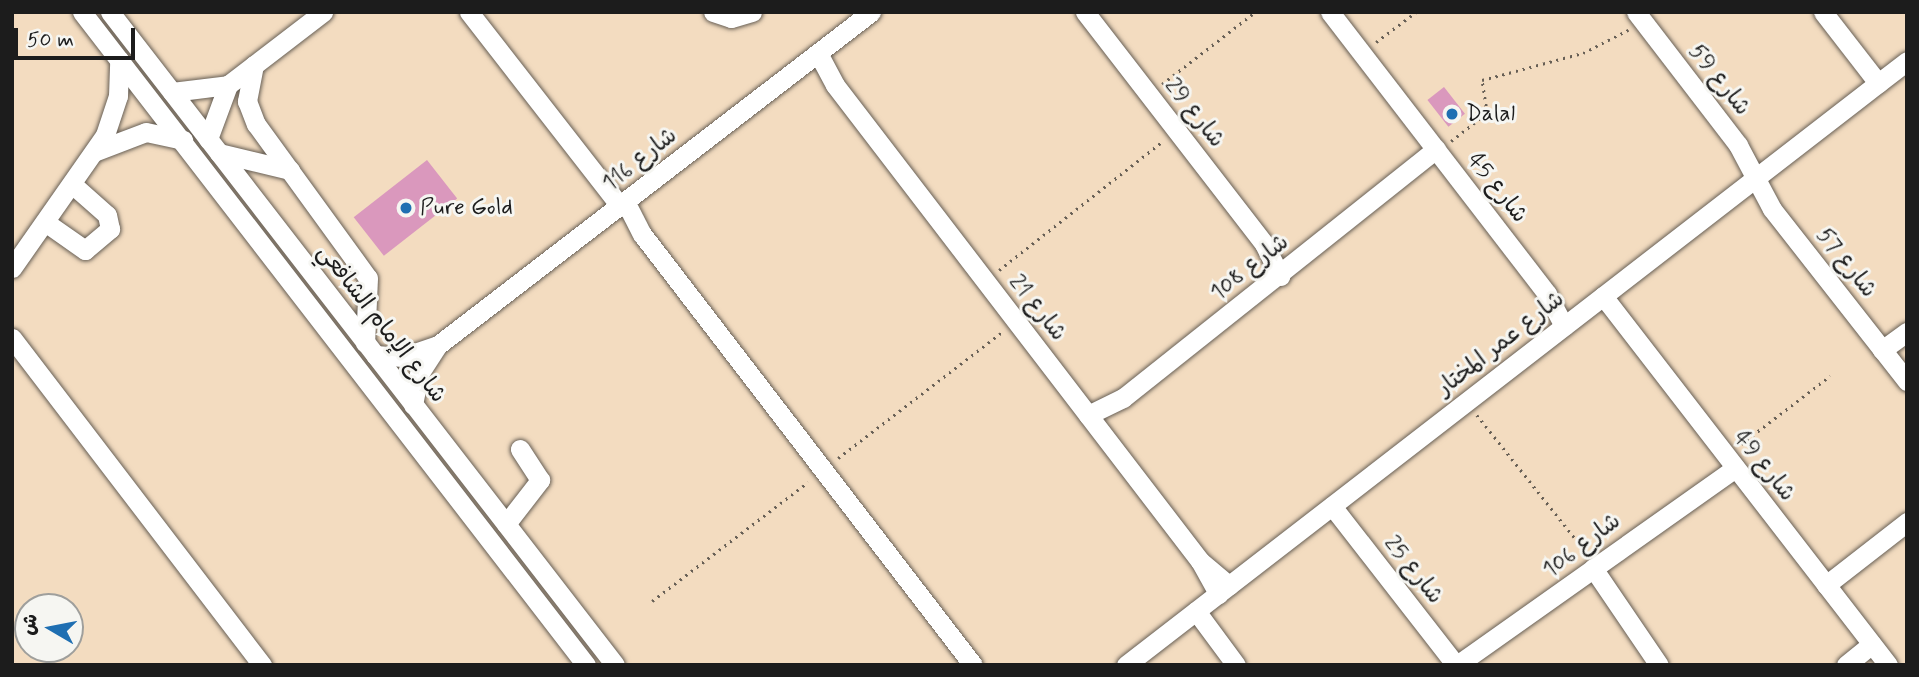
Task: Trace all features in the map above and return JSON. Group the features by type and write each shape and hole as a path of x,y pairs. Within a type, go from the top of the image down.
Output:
{"street":[{"name":"شارع الإمام الشافعي","path":"82,12 183,140 577,661"},
{"name":"شارع الإمام الشافعي","path":"110,12 615,665"},
{"path":"172,93 228,85 323,12"},
{"path":"469,12 973,665"},
{"path":"713,12 731,18 752,12"},
{"name":"شارع 116","path":"370,349 404,357 438,345 621,207 871,12"},
{"name":"شارع 29","path":"1085,12 1285,272"},
{"name":"شارع 45","path":"1330,12 1570,322"},
{"path":"1823,12 1878,83"},
{"name":"شارع 59","path":"1639,16 1738,145 1756,177"},
{"name":"شارع 21","path":"813,57 1224,589"},
{"path":"12,268 95,152 113,117 119,60"},
{"name":"شارع عمر المختار","path":"1126,665 1907,61"},
{"path":"254,65 247,89 250,113 369,278 370,349"},
{"path":"228,85 214,146 290,170"},
{"path":"95,152 146,132 183,140"},
{"name":"شارع 108","path":"1092,420 1439,153"},
{"name":"شارع 57","path":"1756,177 1772,209 1907,381"},
{"path":"45,222 85,250 110,229 107,215 72,184"},
{"name":"شارع 49","path":"1603,296 1888,665"},
{"path":"1886,355 1907,331"},
{"path":"12,338 262,665"},
{"name":"شارع 116","path":"413,405 419,374 438,345"},
{"path":"1886,355 1907,347"},
{"path":"506,524 540,480 520,449"},
{"name":"شارع 106","path":"1456,665 1489,647 1706,483 1729,461"},
{"name":"شارع 25","path":"1332,506 1456,665"},
{"path":"1826,585 1907,522"},
{"path":"1591,570 1611,602 1659,665"},
{"path":"1196,611 1236,665"},
{"path":"1846,665 1872,644"},
{"name":"شارع 106","path":"1479,665 1489,647"}],"path":[{"path":"1149,94 1255,12"},
{"path":"1362,53 1416,12"},
{"path":"1439,153 1487,113 1482,80 1583,53 1639,16"},
{"path":"985,280 1177,131"},
{"path":"1729,461 1830,376"},
{"path":"1466,401 1591,570"}],"building":[{"path":"1444,87 1465,114 1448,127 1427,100"},
{"name":"Pure Gold","path":"427,160 457,199 384,256 354,217"}],"place":[{"name":"Dalal","path":"1452,114"},
{"name":"Pure Gold","path":"406,208"}]}
